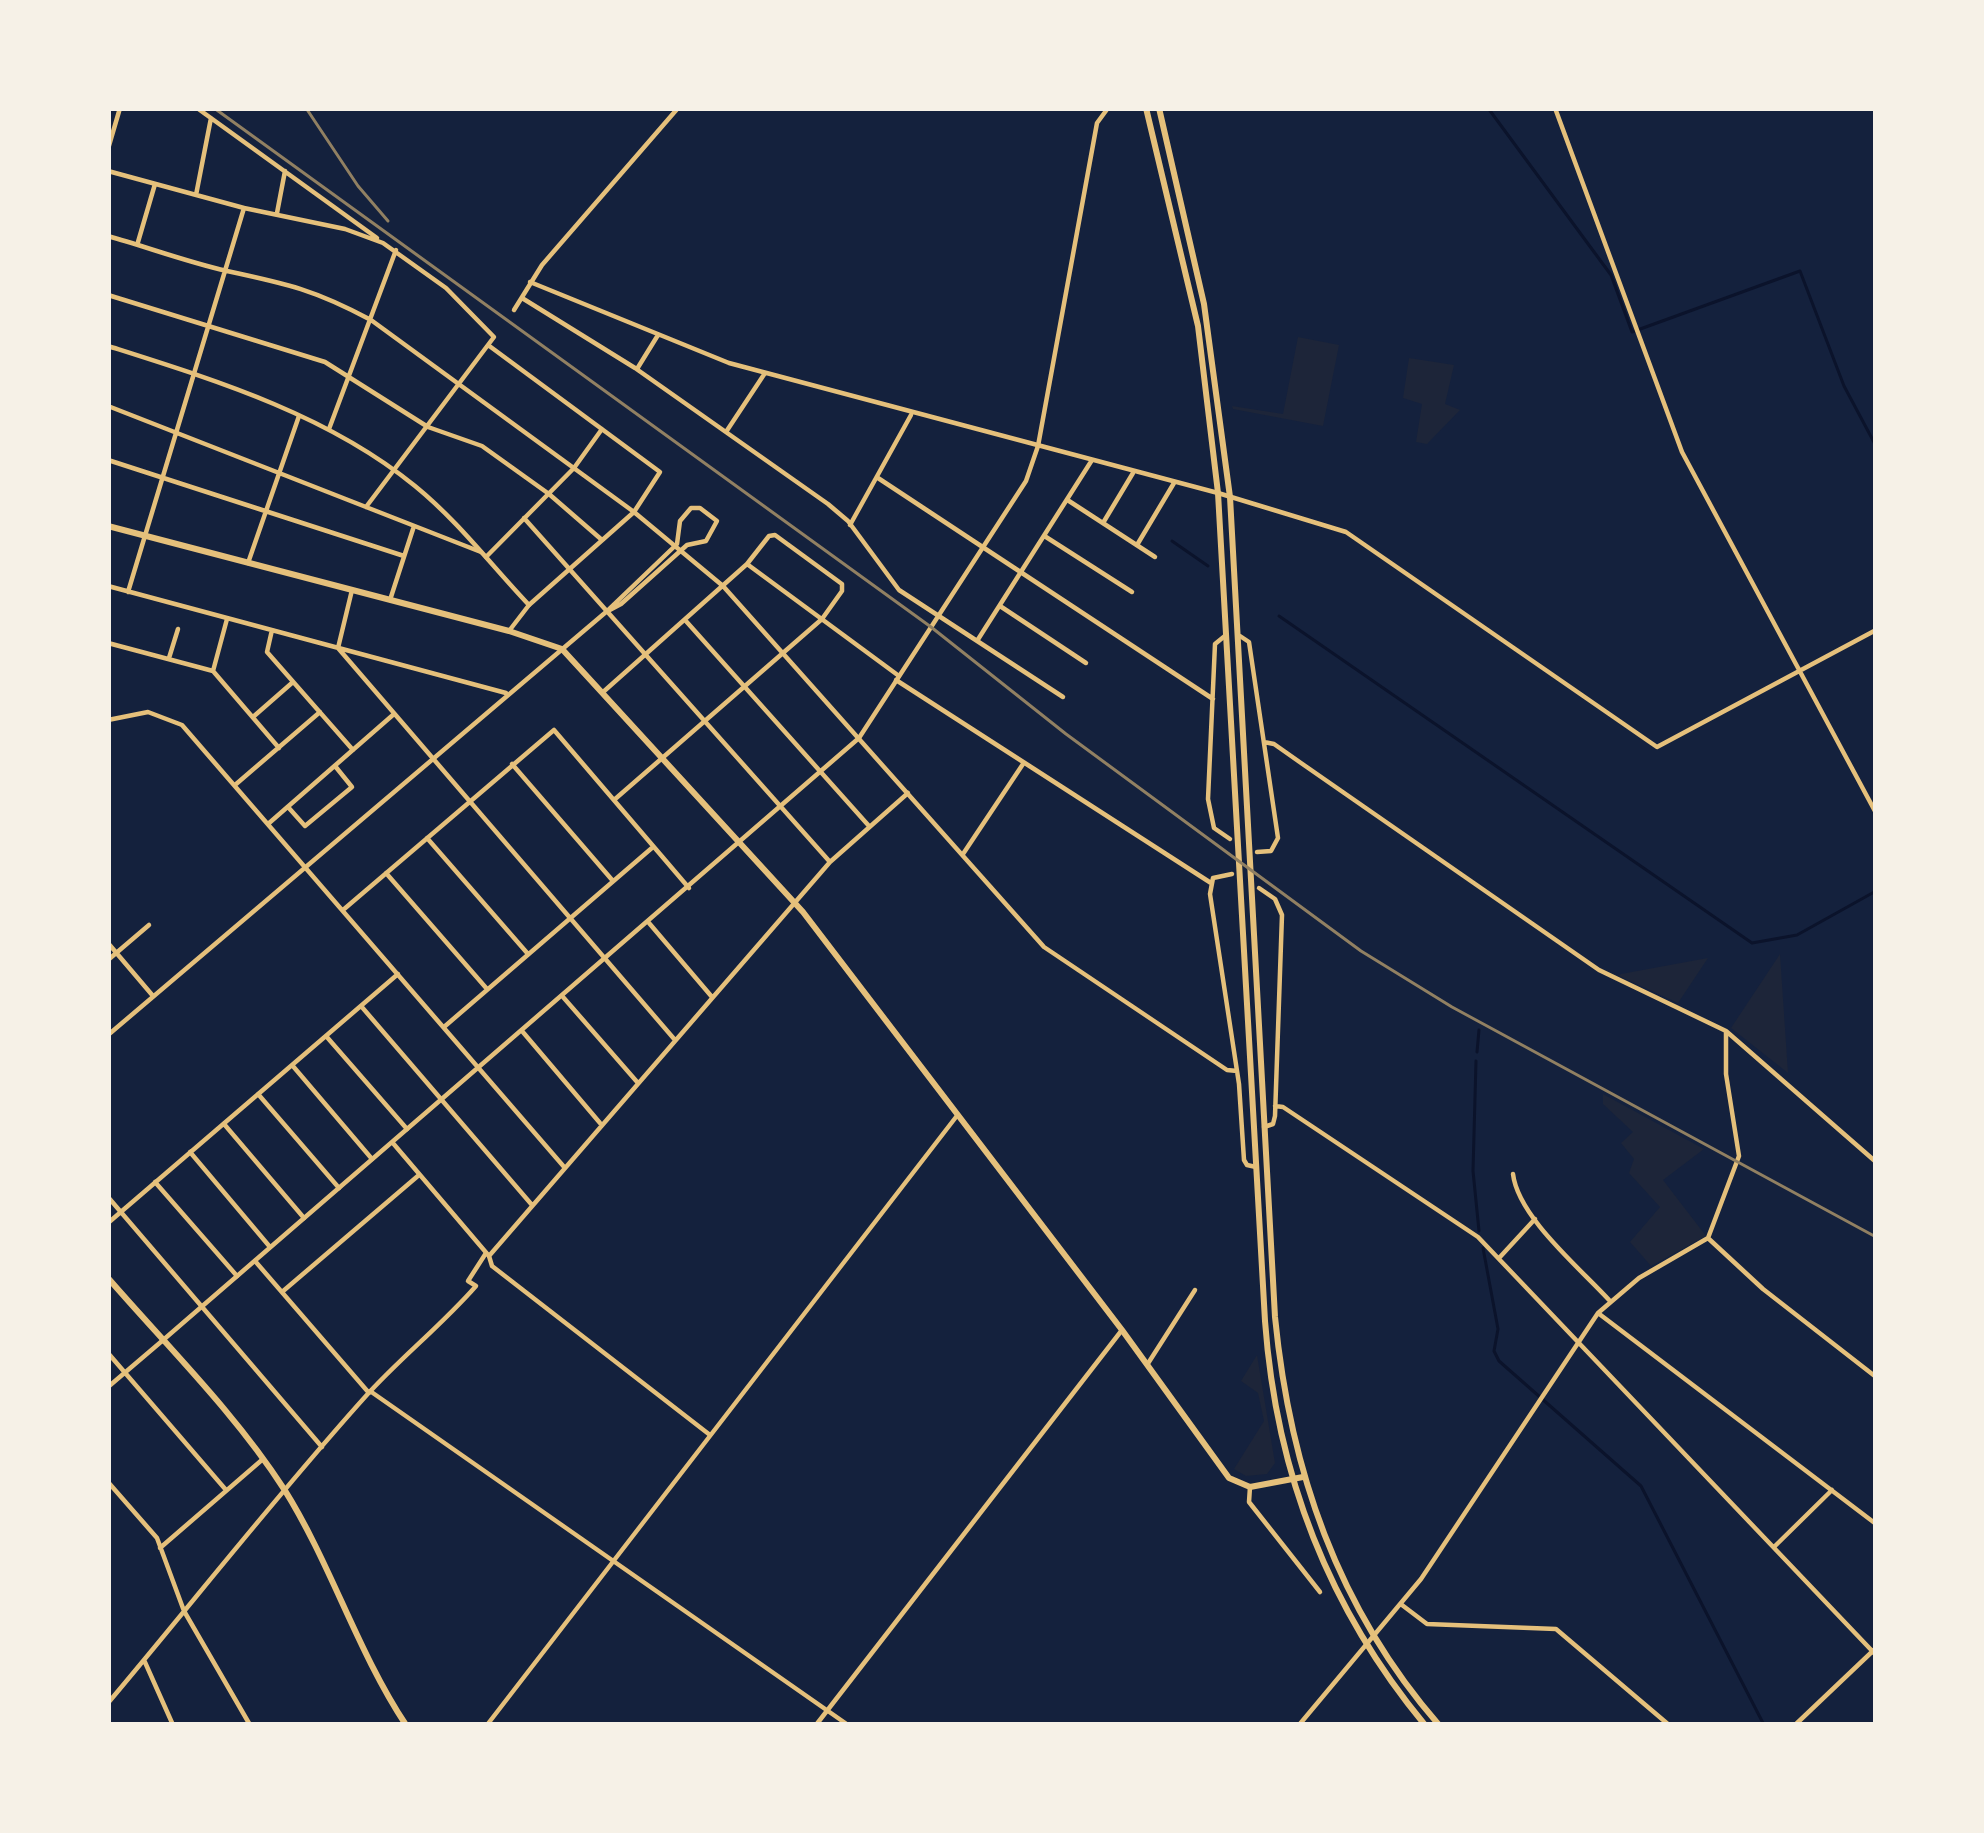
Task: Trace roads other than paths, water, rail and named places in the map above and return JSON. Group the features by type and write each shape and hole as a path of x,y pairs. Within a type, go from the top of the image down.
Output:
{"main road":[{"path":"1146,108 1198,326 1218,493 1236,875 1267,1349 1276,1415 1291,1480 1332,1584 1367,1647 1425,1725"},
{"path":"1159,108 1204,304 1230,497 1280,1369 1303,1477 1336,1565 1374,1637 1439,1725"},
{"path":"108,526 562,649 793,903 1122,1330 1225,1474 1250,1487 1303,1477"},
{"path":"108,1278 286,1492 367,1659 406,1725"}],"street":[{"path":"108,149 120,108"},
{"path":"197,108 396,250 461,302 494,337 366,507"},
{"path":"514,310 530,281 678,108"},
{"path":"108,1387 859,738 1026,482 1038,446 1097,123 1108,108"},
{"path":"1555,108 1682,452 1876,813"},
{"path":"196,195 211,118"},
{"path":"108,171 244,208 345,229 383,243"},
{"path":"277,214 285,171"},
{"path":"137,244 155,184"},
{"path":"128,592 244,208"},
{"path":"108,236 226,271 302,287 371,320 634,512 723,586 1060,961 1227,1070 1237,1071"},
{"path":"329,429 396,250"},
{"path":"530,281 658,335 765,373 1218,493 1360,539 1657,747 1876,630"},
{"path":"108,295 297,352 349,374 428,427 482,446 602,540"},
{"path":"522,298 637,369 832,507 899,590 1063,697"},
{"path":"637,369 658,335"},
{"path":"488,345 660,472 634,512 530,604 509,631"},
{"path":"108,346 329,429 396,471 445,512 530,604"},
{"path":"726,432 765,373"},
{"path":"108,406 483,554"},
{"path":"850,525 912,413"},
{"path":"248,562 299,416"},
{"path":"483,554 574,468 602,430"},
{"path":"108,460 404,556"},
{"path":"977,641 1092,460"},
{"path":"1103,524 1133,473"},
{"path":"878,478 1213,699"},
{"path":"1137,545 1174,482"},
{"path":"1069,501 1155,556"},
{"path":"108,1035 678,549 706,542 717,521 694,506 680,521 678,549"},
{"path":"524,518 830,862"},
{"path":"390,600 414,526"},
{"path":"602,693 747,564 769,536 775,535 842,584 822,619 614,800"},
{"path":"1045,536 1132,592"},
{"path":"747,564 898,678 1211,883"},
{"path":"108,586 506,694"},
{"path":"338,648 352,590"},
{"path":"1000,606 1086,663"},
{"path":"213,671 226,619"},
{"path":"685,620 869,826"},
{"path":"169,659 178,628"},
{"path":"272,630 267,652 352,750"},
{"path":"1226,635 1215,644 1208,814 1217,831 1230,838"},
{"path":"1237,635 1249,642 1278,841 1270,851 1253,852"},
{"path":"108,644 213,671 279,748"},
{"path":"338,648 675,1040"},
{"path":"253,717 293,682"},
{"path":"108,720 134,712 166,716 182,725 565,1168"},
{"path":"235,785 320,712"},
{"path":"268,824 394,714"},
{"path":"343,910 554,730 689,888"},
{"path":"1264,742 1274,744 1599,970 1726,1031 1876,1162"},
{"path":"512,764 613,881"},
{"path":"963,854 1024,764"},
{"path":"288,806 304,826 352,787 335,766"},
{"path":"108,1703 370,1392 476,1286 468,1281 487,1254 793,903 830,862 908,792"},
{"path":"427,838 528,954"},
{"path":"443,1027 654,847"},
{"path":"386,873 487,989"},
{"path":"1236,875 1217,875 1211,883 1244,1160 1256,1167"},
{"path":"1259,888 1275,899 1282,915 1275,1106 1273,1124 1264,1127"},
{"path":"649,922 712,998"},
{"path":"108,960 149,925"},
{"path":"108,943 153,996"},
{"path":"108,1223 398,974"},
{"path":"563,997 638,1083"},
{"path":"361,1006 532,1205"},
{"path":"522,1031 602,1125"},
{"path":"1299,1725 1402,1605 1598,1313 1658,1265 1708,1238 1739,1156 1726,1073 1726,1031"},
{"path":"326,1036 407,1129"},
{"path":"292,1065 372,1159"},
{"path":"258,1094 339,1188"},
{"path":"1275,1106 1461,1224 1500,1257 1875,1651 1796,1725"},
{"path":"487,1725 958,1115"},
{"path":"224,1124 304,1218"},
{"path":"392,1142 487,1254 492,1266 710,1435"},
{"path":"190,1153 270,1247"},
{"path":"1513,1174 1516,1191 1535,1219 1610,1301"},
{"path":"282,1292 419,1175"},
{"path":"155,1182 236,1276"},
{"path":"108,1197 322,1447"},
{"path":"1500,1257 1535,1219"},
{"path":"1708,1238 1876,1377"},
{"path":"255,1261 370,1392 848,1725"},
{"path":"1147,1365 1195,1290"},
{"path":"1598,1313 1876,1524"},
{"path":"816,1725 1122,1330"},
{"path":"108,1352 226,1490"},
{"path":"160,1548 263,1459"},
{"path":"108,1482 157,1538 184,1611 250,1725"},
{"path":"1250,1487 1249,1502 1320,1592"},
{"path":"1774,1547 1832,1490"},
{"path":"1402,1605 1426,1624 1556,1629 1669,1725"},
{"path":"144,1660 173,1725"},
{"path":"492,1718 502,1725"}],"waterway":[{"path":"1488,108 1611,275 1632,332 1800,271 1844,386 1876,446"},
{"path":"1172,541 1208,566"},
{"path":"1279,616 1752,943 1797,935 1876,891"},
{"path":"1477,1052 1479,1030"},
{"path":"1476,1061 1473,1171 1479,1231"},
{"path":"1483,1248 1499,1361 1641,1486 1764,1725"}],"railway":[{"path":"214,108 931,627 1066,734 1361,951 1452,1007 1876,1237"},
{"path":"306,108 358,186 388,221"}]}
